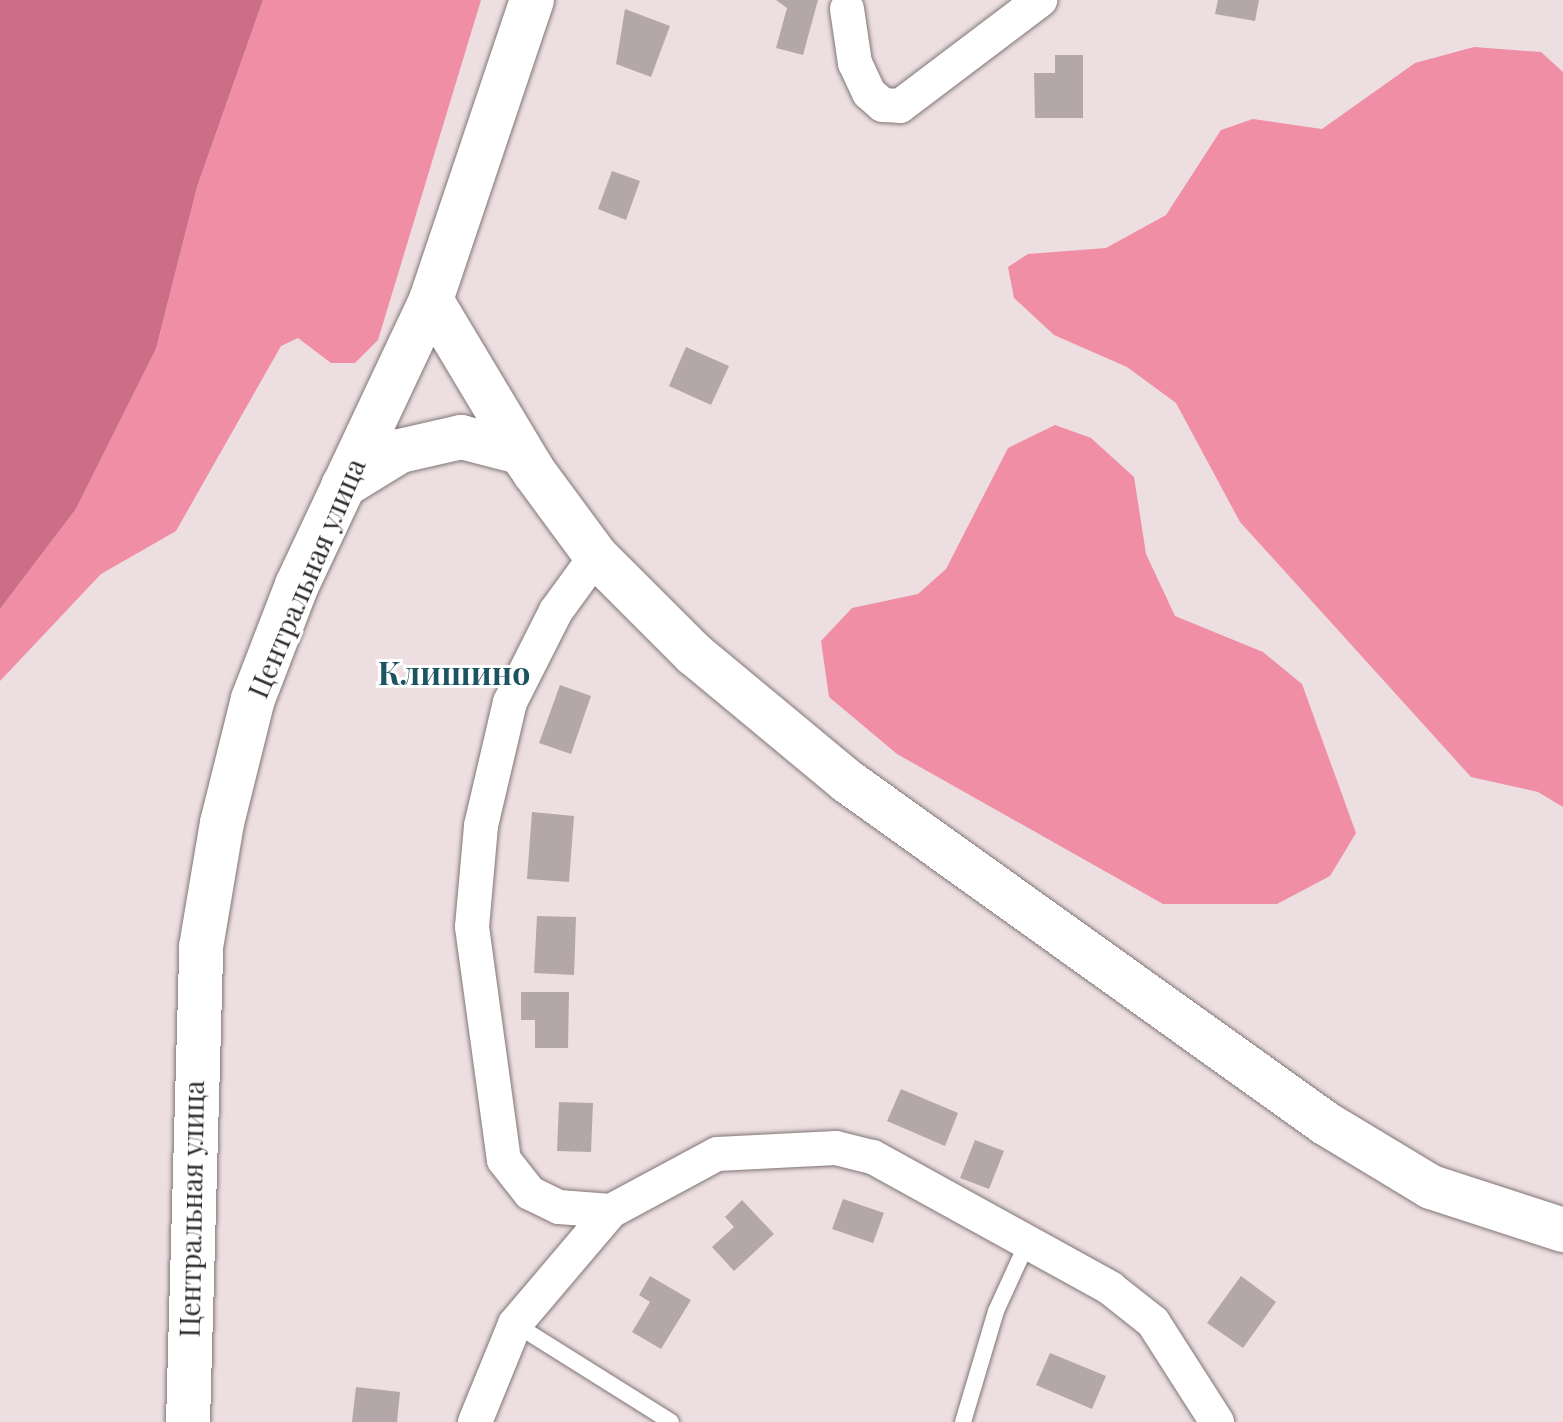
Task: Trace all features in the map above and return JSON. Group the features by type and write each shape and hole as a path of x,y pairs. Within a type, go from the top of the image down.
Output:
{"main road":[{"name":"Центральная улица","path":"188,1422 201,947 253,699 343,486 431,300 532,0"},
{"path":"431,300 534,472"},
{"path":"343,486 400,451 461,437 520,452 596,556 694,654 847,781 1325,1123 1431,1187 1563,1230"}],"street":[{"path":"847,9 855,63 869,93 883,105 900,106 1040,0"},
{"path":"596,556 556,611 510,702 481,826 472,927 504,1160 530,1193 559,1207 611,1211"},
{"path":"475,1422 515,1324 611,1211 717,1154 836,1148 873,1157 1028,1241 1153,1322 1217,1422"}],"lane":[{"path":"963,1422 996,1311 1028,1241"},
{"path":"515,1324 671,1422"}],"shaded area":[{"path":"0,0 263,0 197,187 156,349 76,509 0,609"},
{"path":"263,0 481,0 378,340 355,363 331,363 298,338 281,346 176,531 101,574 0,681 0,609 76,509 156,349 197,187"},
{"path":"1474,47 1541,52 1563,72 1563,807 1538,792 1471,777 1240,522 1176,403 1127,367 1054,335 1014,298 1008,267 1028,254 1106,248 1166,215 1221,130 1253,119 1322,129 1415,63"},
{"path":"1055,425 1091,438 1134,477 1146,554 1175,616 1263,652 1302,684 1356,833 1330,876 1277,904 1163,904 897,754 829,697 821,641 852,608 918,594 946,569 1008,448"}],"building":[{"path":"776,0 818,0 803,55 776,48 787,8"},
{"path":"1218,0 1259,0 1255,21 1215,14"},
{"path":"625,9 670,26 651,77 616,64"},
{"path":"1055,55 1083,55 1083,118 1035,118 1034,73 1055,73"},
{"path":"612,171 640,181 626,220 598,209"},
{"path":"686,347 729,366 711,405 669,386"},
{"path":"560,685 591,696 571,754 539,743"},
{"path":"532,812 574,816 569,882 527,879"},
{"path":"537,916 576,917 574,975 534,973"},
{"path":"521,992 569,992 568,1048 535,1048 535,1020 521,1020"},
{"path":"901,1089 958,1113 945,1146 887,1121"},
{"path":"559,1102 593,1103 591,1152 557,1151"},
{"path":"975,1140 1004,1151 989,1189 960,1178"},
{"path":"843,1199 884,1213 873,1243 832,1229"},
{"path":"742,1200 774,1234 734,1271 712,1247 734,1227 725,1217"},
{"path":"650,1276 691,1300 661,1349 632,1332 650,1302 639,1295"},
{"path":"1241,1276 1276,1302 1243,1348 1207,1323"},
{"path":"1050,1353 1106,1376 1092,1409 1036,1385"},
{"path":"356,1387 400,1392 397,1422 352,1422"}],"district":[{"name":"Клишино","path":"454,672"}]}
